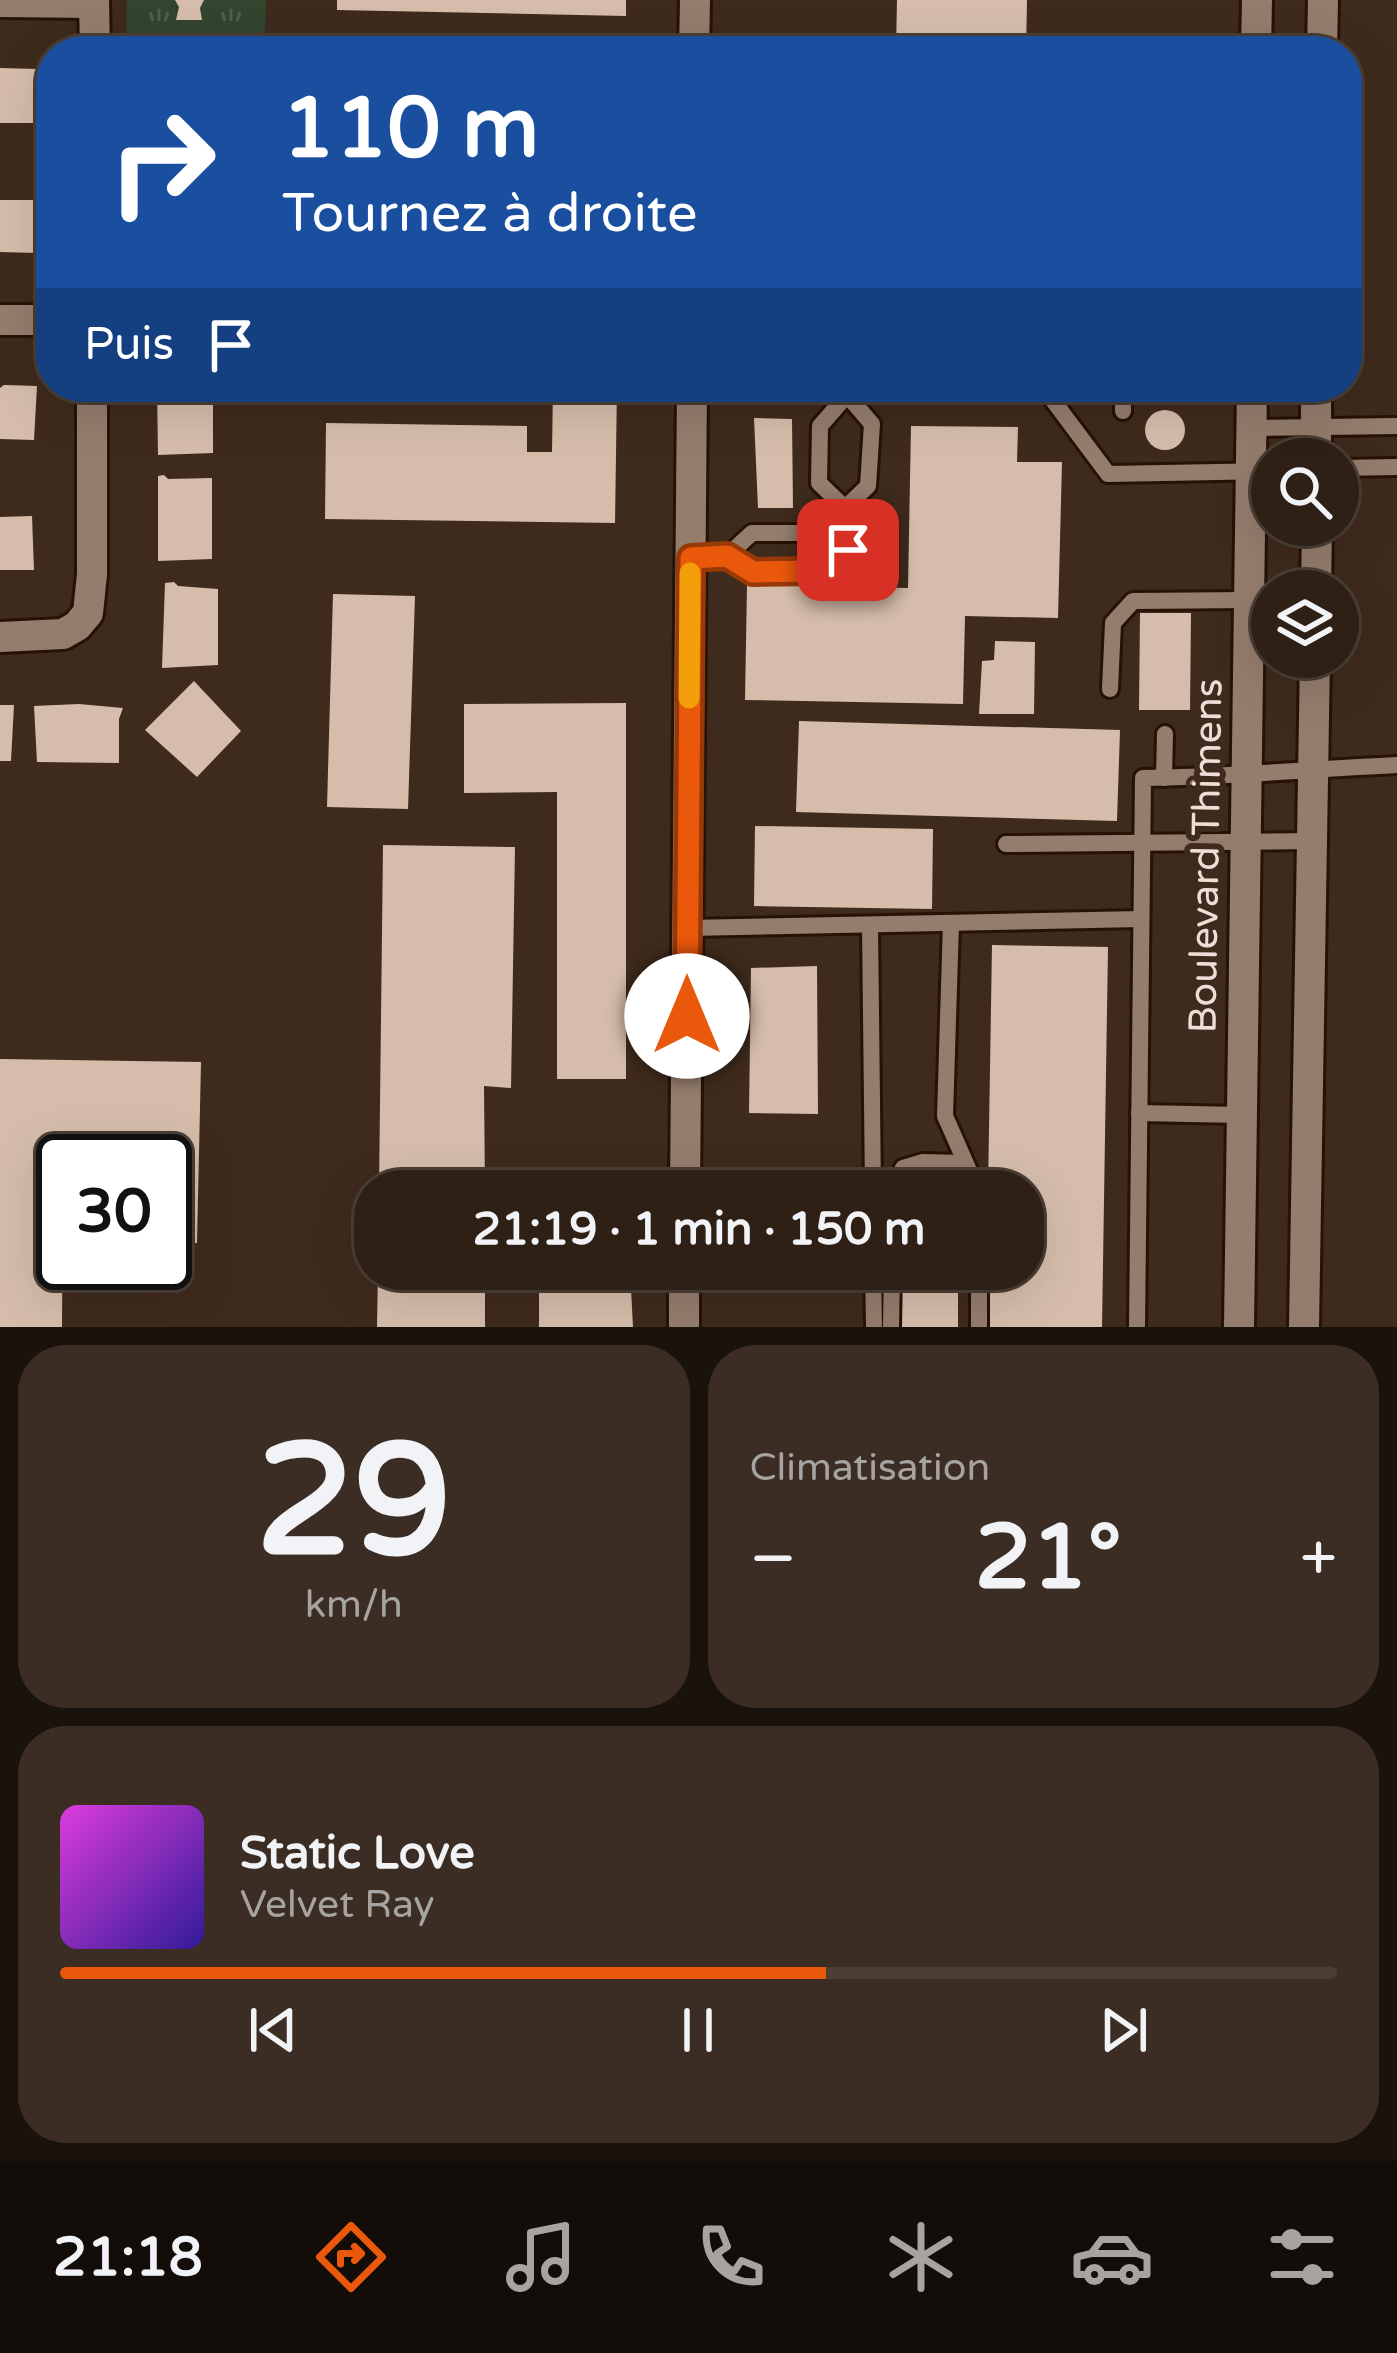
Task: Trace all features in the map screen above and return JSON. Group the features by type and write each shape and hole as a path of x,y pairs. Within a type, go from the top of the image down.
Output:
{"street":[{"path":"694,36 695,0"},
{"path":"1256,36 1257,0"},
{"path":"1322,36 1323,0"},
{"path":"0,2 94,2 94,36"},
{"path":"0,320 36,320"},
{"path":"0,638 63,634 88,613 92,402"},
{"path":"685,1170 692,402"},
{"name":"Boulevard Thimens","path":"1252,402 1254,438"},
{"path":"1316,402 1316,438"},
{"name":"Boulevard Thimens","path":"1239,1327 1248,600 1254,546"},
{"path":"1304,1327 1315,678"},
{"path":"684,1290 684,1327"}],"lane":[{"path":"691,558 727,556 753,572 817,571 848,550 845,508 819,483 820,426 839,402"},
{"path":"845,508 868,486 872,424 856,402"},
{"path":"1054,402 1108,474 1251,471"},
{"path":"1123,402 1123,411"},
{"path":"1252,428 1397,426"},
{"path":"1359,468 1397,467"},
{"path":"727,556 752,533 818,533 844,551"},
{"path":"1110,689 1113,623 1132,601 1248,600"},
{"path":"1164,778 1165,734"},
{"path":"1137,1327 1144,778 1220,778 1246,772 1397,765"},
{"path":"1006,844 1313,841"},
{"path":"687,928 1141,920"},
{"path":"950,923 945,1116 967,1170"},
{"path":"870,925 873,1170"},
{"path":"1139,1113 1241,1115"},
{"path":"902,1170 923,1162 963,1163"},
{"path":"873,1290 874,1327"},
{"path":"891,1327 892,1290"},
{"path":"979,1290 980,1327"}],"green space":[{"path":"127,0 266,0 265,36 126,36"}],"building":[{"path":"175,0 204,0 202,20 176,20 179,7"},
{"path":"337,0 626,0 626,16 337,10"},
{"path":"897,0 1027,0 1026,36 896,36"},
{"path":"0,68 36,69 35,123 0,123"},
{"path":"0,200 35,200 36,253 0,252"},
{"path":"36,386 34,440 0,439 0,388"},
{"path":"157,402 213,402 213,453 158,455"},
{"path":"553,402 617,402 615,523 325,519 326,423 527,426 527,452 552,452"},
{"path":"1165,410 1179,416 1185,430 1179,444 1165,450 1151,444 1145,430 1151,416"},
{"path":"754,418 792,419 793,508 758,508"},
{"path":"911,426 1018,427 1017,462 1062,462 1058,618 965,616 963,704 745,700 747,585 908,588"},
{"path":"158,476 168,479 212,478 212,559 158,561"},
{"path":"32,516 34,570 0,570 0,517"},
{"path":"165,583 218,589 218,665 162,668"},
{"path":"333,594 415,596 408,809 327,807"},
{"path":"1140,613 1191,613 1190,710 1139,710"},
{"path":"995,641 1035,642 1034,714 979,714 982,661 994,660"},
{"path":"194,681 241,731 197,777 145,730"},
{"path":"626,703 626,1079 557,1079 557,792 464,793 464,704"},
{"path":"0,705 14,705 11,761 0,761"},
{"path":"34,706 123,708 119,763 37,762"},
{"path":"799,721 1120,730 1117,821 796,812"},
{"path":"755,826 933,829 932,909 754,906"},
{"path":"383,845 515,847 511,1088 484,1086 485,1170 379,1170"},
{"path":"992,945 1108,947 1102,1327 986,1327 987,1290 1044,1290 1044,1170 988,1170"},
{"path":"817,966 818,1114 749,1113 751,968"},
{"path":"0,1059 201,1062 197,1243 192,1243 192,1134 36,1134 36,1290 62,1290 62,1327 0,1327"},
{"path":"378,1290 485,1290 485,1327 377,1327"},
{"path":"539,1290 631,1290 633,1327 539,1327"},
{"path":"898,1290 958,1290 958,1327 898,1327"}],"slow traffic":[{"path":"689,698 690,573"}],"route":[{"path":"687,1016 691,558 727,556 753,572 817,571 848,550"}]}
